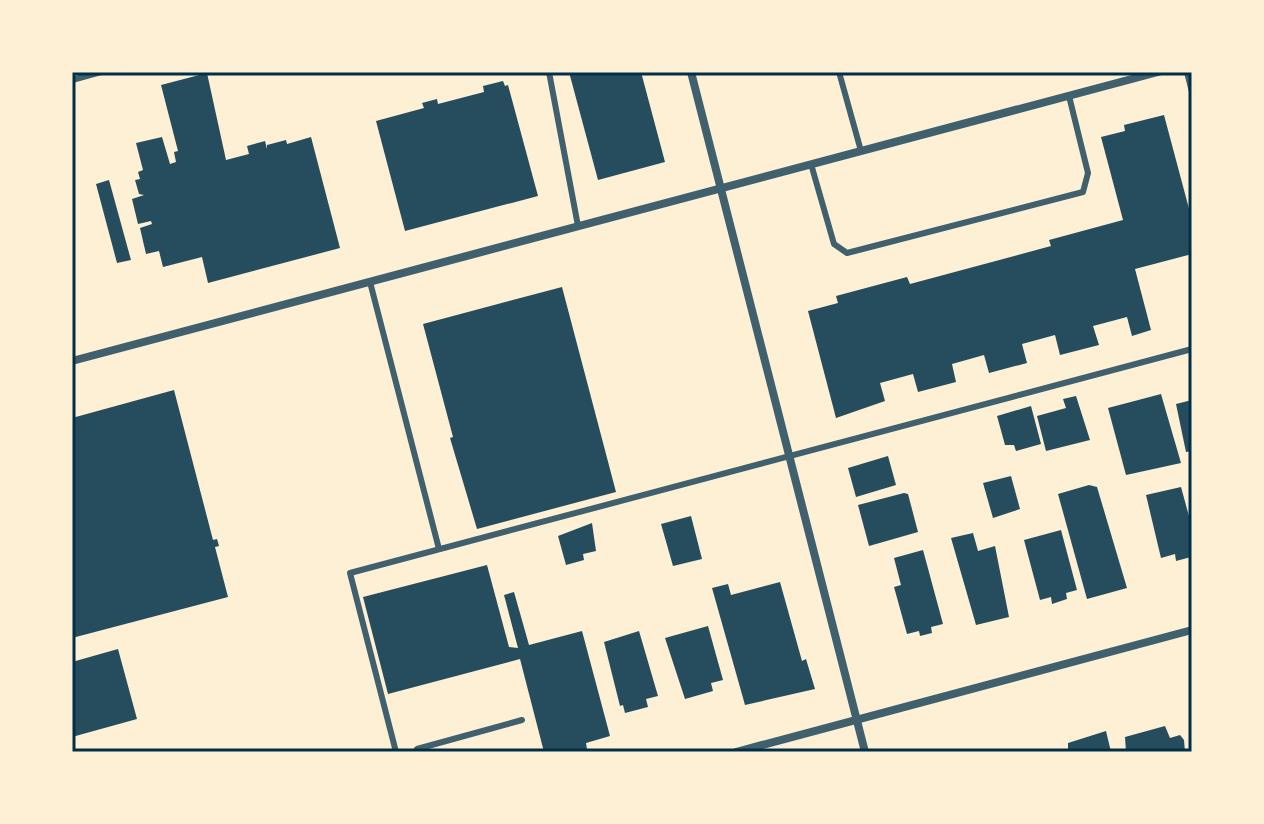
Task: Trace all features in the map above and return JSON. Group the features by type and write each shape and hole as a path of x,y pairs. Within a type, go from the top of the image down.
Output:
{"street":[{"path":"691,72 787,459 865,752"},
{"path":"72,361 1158,72"},
{"path":"736,752 1192,630"}],"lane":[{"path":"72,80 101,72"},
{"path":"549,72 578,226"},
{"path":"839,72 861,151"},
{"path":"1187,72 1192,92"},
{"path":"811,164 834,244 847,253 1083,192 1088,173 1069,96"},
{"path":"370,282 439,549"},
{"path":"396,752 350,573 1192,349"},
{"path":"418,752 417,749 522,720"}],"building":[{"path":"569,72 641,72 665,162 598,180"},
{"path":"207,73 226,160 249,154 247,146 265,141 267,149 267,145 286,140 287,144 311,137 340,248 208,283 202,257 163,267 159,251 146,254 140,228 152,224 151,221 138,224 132,199 144,195 139,194 135,180 140,179 138,172 143,170 136,143 162,137 170,164 176,162 174,152 178,151 161,85"},
{"path":"503,81 505,86 508,85 538,196 405,231 376,121 424,108 422,103 437,99 438,104 484,92 483,86"},
{"path":"1164,115 1192,220 1192,254 1135,269 1151,330 1132,336 1127,317 1093,326 1099,345 1060,355 1055,335 1022,344 1027,363 989,373 984,355 952,364 956,382 918,392 913,374 880,383 885,401 836,418 808,311 838,303 836,296 907,277 910,284 1051,246 1049,240 1123,220 1101,137 1125,131 1124,125"},
{"path":"109,180 131,260 117,263 96,184"},
{"path":"562,287 616,492 477,529 450,438 453,437 423,324"},
{"path":"174,390 213,540 217,539 219,546 215,547 228,597 72,638 72,418"},
{"path":"1161,394 1181,463 1126,475 1108,408"},
{"path":"1076,396 1090,440 1046,451 1037,416 1066,408 1063,399"},
{"path":"1192,400 1192,451 1186,452 1176,404"},
{"path":"1031,406 1041,444 1016,451 1014,445 1005,445 997,416"},
{"path":"888,456 896,485 856,497 848,468"},
{"path":"1011,476 1020,509 993,518 983,483"},
{"path":"1089,485 1097,487 1127,588 1087,599 1058,494"},
{"path":"1181,487 1192,527 1192,549 1189,550 1191,557 1176,561 1175,554 1161,558 1146,495"},
{"path":"908,494 918,532 869,546 858,505"},
{"path":"691,516 702,559 673,566 661,524"},
{"path":"592,523 596,551 583,554 584,560 566,565 558,536"},
{"path":"1061,530 1077,590 1066,593 1067,599 1052,604 1051,597 1040,600 1024,540"},
{"path":"973,533 978,551 995,546 1009,617 976,625 951,538"},
{"path":"923,550 943,624 931,627 932,633 920,636 919,631 907,634 894,587 901,585 894,558"},
{"path":"487,565 509,647 518,648 504,595 514,592 529,645 582,631 610,736 586,743 587,749 575,752 544,752 520,659 388,694 363,597"},
{"path":"780,582 802,661 806,659 815,689 745,705 712,588 728,584 731,595"},
{"path":"708,626 723,680 711,683 713,691 685,699 665,638"},
{"path":"639,631 658,696 646,699 648,707 625,713 623,705 620,706 604,642"},
{"path":"118,649 137,719 72,737 72,662"},
{"path":"1165,726 1170,738 1180,735 1184,740 1185,752 1126,752 1125,737"},
{"path":"1106,731 1111,752 1068,752 1068,743"}]}
